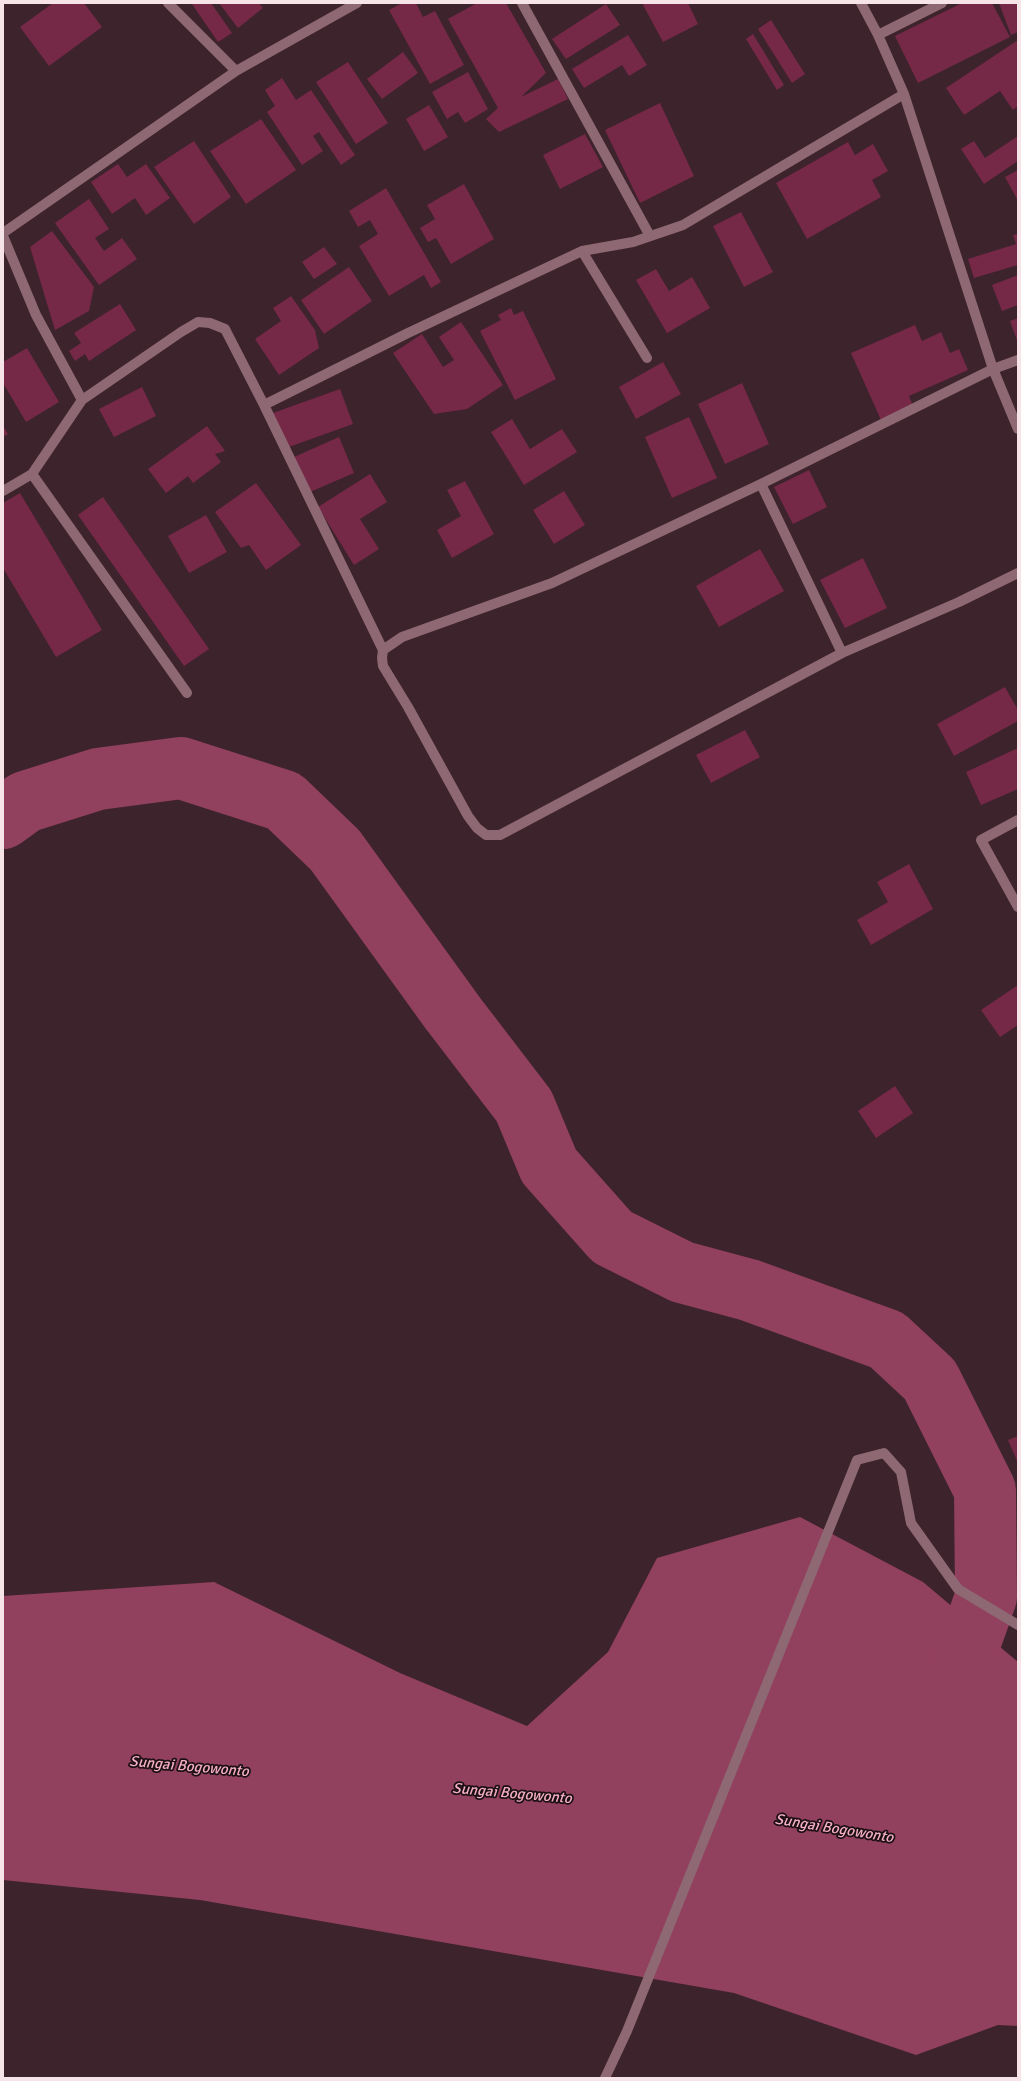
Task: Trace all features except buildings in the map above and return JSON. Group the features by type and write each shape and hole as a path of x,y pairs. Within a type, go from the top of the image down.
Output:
{"street":[{"path":"168,3 236,71"},
{"path":"3,233 236,71 357,3"},
{"path":"522,3 650,236"},
{"path":"861,3 878,35 904,94 993,369 1018,429"},
{"path":"878,35 942,3"},
{"path":"264,405 408,333 582,251 633,242 683,224 904,94"},
{"path":"3,236 36,315 82,400"},
{"path":"582,251 647,358"},
{"path":"3,491 32,474 82,400 198,322 210,323 225,329 264,405 383,650 383,666 408,707 468,816 477,828 486,835 500,835 842,652 959,602 1018,573"},
{"path":"383,650 402,637 552,582 761,484 993,369 1018,360"},
{"path":"32,474 187,693"},
{"path":"761,484 842,652"},
{"path":"1018,820 981,840 1018,907"},
{"path":"604,2078 627,2031 857,1460 884,1453 901,1472 911,1523 958,1589 1018,1625"}],"water":[{"name":"Sungai Bogowonto","path":"800,1517 923,1582 1018,1662 1018,2026 998,2025 916,2055 734,1993 200,1900 3,1880 3,1596 214,1582 400,1673 527,1726 608,1652 657,1558"}],"waterway":[{"path":"3,818 25,802 98,779 181,768 284,801 335,850 452,1012 524,1106 549,1166 612,1237 682,1272 749,1290 887,1340 930,1380 985,1490 986,1597 947,1707"}]}
